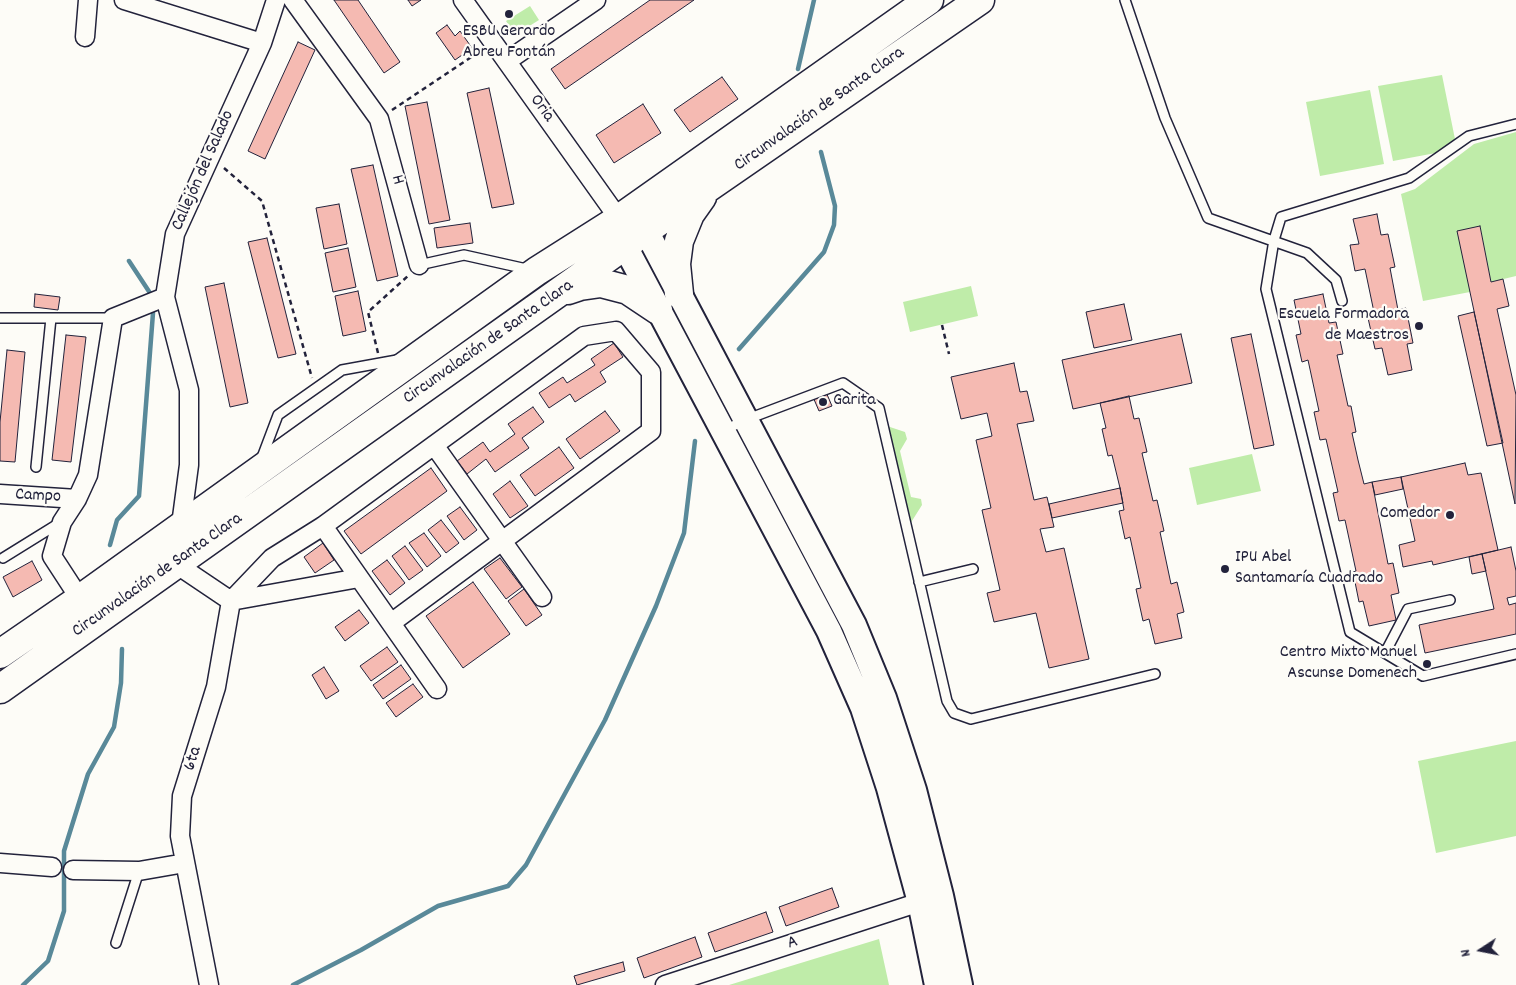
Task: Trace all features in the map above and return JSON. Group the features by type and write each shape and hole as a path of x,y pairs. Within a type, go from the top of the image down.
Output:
{"highway":[{"name":"Circunvalación de Santa Clara","path":"0,689 555,295 980,0"},
{"name":"Circunvalación de Santa Clara","path":"0,654 80,599 180,525 256,474 537,271 619,218 923,3"},
{"path":"555,295 580,286 601,283 669,302 679,241 690,214 710,187"}],"main road":[{"path":"619,218 635,239 669,302 745,420 854,625 884,698 914,790 931,899 937,985"},
{"path":"669,302 723,432 829,631 863,708 889,788 931,899 960,985"}],"street":[{"path":"85,38 88,0"},
{"path":"124,0 262,43"},
{"name":"Callejón del Salado","path":"180,525 189,465 189,390 165,297 175,234 262,43 276,0"},
{"name":"H","path":"293,0 379,119 419,265"},
{"name":"Oria","path":"463,0 619,218"},
{"path":"507,61 596,0"},
{"path":"80,599 52,556 62,522 77,499 88,475 113,318 165,297"},
{"path":"231,601 272,558 323,526 584,336 616,331 651,372 651,430 391,623"},
{"path":"434,445 542,597"},
{"name":"Campo","path":"0,494 77,499"},
{"path":"323,526 437,688"},
{"path":"176,564 231,601 359,578"},
{"name":"6ta","path":"209,985 180,836 182,796 216,687 231,601"},
{"path":"0,863 52,867"},
{"path":"73,870 138,872 185,863"},
{"name":"A","path":"665,985 931,899"}],"lane":[{"path":"1125,0 1165,118 1208,218 1307,253 1336,280 1342,301"},
{"path":"1516,124 1469,136 1409,178 1281,217 1274,240 1266,289 1350,632 1423,676 1516,654"},
{"path":"419,265 464,255 537,271"},
{"path":"0,318 113,318"},
{"path":"36,466 50,318"},
{"path":"256,474 278,416 315,389 342,370 380,362 415,358"},
{"path":"723,432 745,420 843,382 879,408 947,701 954,713 971,719 1155,674"},
{"path":"3,558 62,522"},
{"path":"919,582 973,569"},
{"path":"1385,653 1408,609 1450,600"},
{"path":"116,944 138,872"}],"path":[{"path":"379,119 493,42"},
{"path":"210,156 262,201 315,389"},
{"path":"380,362 368,312 419,265"},
{"path":"942,325 949,354"}],"green space":[{"path":"530,6 539,20 515,35 506,21"},
{"path":"1442,75 1457,149 1393,161 1378,86"},
{"path":"1370,90 1384,164 1320,176 1306,102"},
{"path":"1516,132 1516,276 1491,282 1480,226 1470,292 1423,301 1401,194 1415,189 1474,144"},
{"path":"656,267 719,387 714,391 648,270"},
{"path":"971,286 978,316 910,332 903,302"},
{"path":"887,426 905,432 907,439 900,451 911,497 921,499 922,505 910,524"},
{"path":"1252,454 1261,491 1197,505 1189,468"},
{"path":"1516,741 1516,836 1436,853 1418,761"},
{"path":"879,939 889,985 729,985"}],"building":[{"path":"334,0 358,0 400,62 384,73"},
{"path":"408,0 421,0 412,6"},
{"path":"650,0 694,0 565,89 551,69"},
{"path":"447,25 455,36 460,31 472,48 455,60 436,33"},
{"path":"298,42 315,50 265,159 248,151"},
{"path":"722,77 738,99 690,132 674,110"},
{"path":"489,88 514,204 492,208 467,93"},
{"path":"427,102 450,220 429,224 405,106"},
{"path":"643,104 661,133 614,163 596,135"},
{"path":"373,165 398,276 377,281 351,169"},
{"path":"339,204 347,244 324,249 316,208"},
{"path":"1377,214 1381,235 1388,234 1395,267 1390,268 1398,310 1406,308 1413,343 1407,344 1412,370 1388,375 1382,348 1375,349 1368,318 1375,317 1365,269 1355,271 1350,245 1359,244 1353,219"},
{"path":"470,223 473,243 437,248 434,228"},
{"path":"1480,226 1491,282 1503,279 1509,306 1497,309 1516,395 1515,504 1457,231"},
{"path":"267,238 296,354 278,358 248,242"},
{"path":"348,248 356,287 333,292 325,253"},
{"path":"224,283 248,403 230,407 205,287"},
{"path":"358,291 366,331 343,336 335,296"},
{"path":"35,294 60,297 58,310 34,307"},
{"path":"1323,294 1329,323 1336,322 1343,354 1337,355 1348,406 1351,406 1356,432 1352,433 1364,484 1372,482 1388,564 1393,563 1399,593 1391,595 1396,620 1369,626 1363,601 1359,602 1353,572 1356,571 1345,520 1339,521 1333,493 1338,492 1326,439 1320,440 1314,412 1319,411 1308,360 1302,362 1296,335 1301,334 1294,300"},
{"path":"1124,304 1132,340 1094,348 1086,312"},
{"path":"1474,312 1503,443 1487,446 1458,316"},
{"path":"1181,334 1192,383 1073,409 1062,360"},
{"path":"1251,334 1274,445 1254,449 1231,338"},
{"path":"66,335 86,337 71,462 52,460"},
{"path":"614,343 623,357 600,372 606,382 575,402 570,394 549,408 539,393 563,377 567,383 595,365 591,359"},
{"path":"7,350 25,352 15,462 0,461 0,422"},
{"path":"1014,363 1020,392 1027,391 1034,421 1017,424 1034,500 1047,497 1054,527 1040,529 1046,552 1064,548 1089,659 1049,668 1036,613 994,622 987,593 1000,590 982,510 991,508 976,440 992,436 987,413 961,419 951,377"},
{"name":"Garita","path":"826,392 832,406 819,411 813,397"},
{"path":"1129,396 1134,419 1139,418 1147,452 1142,453 1153,501 1157,500 1164,531 1160,532 1171,584 1177,582 1184,612 1177,614 1182,638 1155,644 1149,619 1143,621 1136,589 1141,588 1130,537 1125,539 1119,511 1124,510 1120,488 1112,455 1108,456 1102,429 1106,428 1100,403"},
{"path":"533,407 544,422 522,438 529,448 495,472 486,459 467,474 457,461 483,442 490,452 515,434 508,424"},
{"path":"605,411 620,431 580,459 566,439"},
{"path":"559,447 574,468 535,496 520,475"},
{"name":"Comedor","path":"1465,463 1468,475 1481,473 1498,550 1433,565 1432,561 1403,567 1399,545 1415,541 1401,477"},
{"path":"431,468 447,491 361,554 344,531"},
{"path":"1401,477 1403,489 1375,495 1372,482"},
{"path":"510,481 528,506 510,518 493,494"},
{"path":"1120,488 1123,503 1052,518 1049,504"},
{"path":"460,507 477,530 464,540 447,516"},
{"path":"441,520 459,543 446,553 428,530"},
{"path":"424,533 441,556 427,567 409,543"},
{"path":"323,543 334,560 315,573 304,557"},
{"path":"405,546 423,570 409,580 392,556"},
{"path":"1511,547 1516,571 1516,596 1507,598 1509,605 1516,603 1516,634 1425,653 1419,625 1494,609 1482,554"},
{"path":"1482,554 1486,571 1472,574 1469,557"},
{"path":"500,558 522,587 506,599 484,569"},
{"path":"387,560 405,583 390,595 372,571"},
{"path":"32,561 42,580 13,597 3,577"},
{"path":"473,582 510,634 463,668 426,616"},
{"path":"524,589 542,615 526,626 508,601"},
{"path":"359,610 369,623 345,641 335,627"},
{"path":"387,647 398,662 371,681 360,666"},
{"path":"401,665 411,679 383,699 373,685"},
{"path":"324,667 339,691 326,699 312,675"},
{"path":"413,684 423,697 396,717 386,703"},
{"path":"832,888 839,907 786,926 779,907"},
{"path":"766,912 773,932 715,952 708,933"},
{"path":"695,937 702,957 644,978 637,958"},
{"path":"623,962 625,971 577,985 574,976"}],"waterway":[{"path":"798,69 814,0"},
{"path":"739,349 824,252 834,225 835,206 821,152"},
{"path":"129,261 150,293"},
{"path":"110,545 117,520 139,496 153,313"},
{"path":"293,985 361,950 438,906 508,886 526,865 605,720 656,606 684,533 695,441"},
{"path":"23,985 48,961 64,911 64,851 88,774 114,727 121,683 122,649"}],"place":[{"name":"ESBU Gerardo Abreu Fontán","path":"509,14"},
{"name":"Escuela Formadora de Maestros","path":"1419,326"},
{"name":"Garita","path":"823,402"},
{"name":"Comedor","path":"1450,515"},
{"name":"IPU Abel Santamaría Cuadrado","path":"1225,569"},
{"name":"Centro Mixto Manuel Ascunse Domenech","path":"1427,664"}]}
